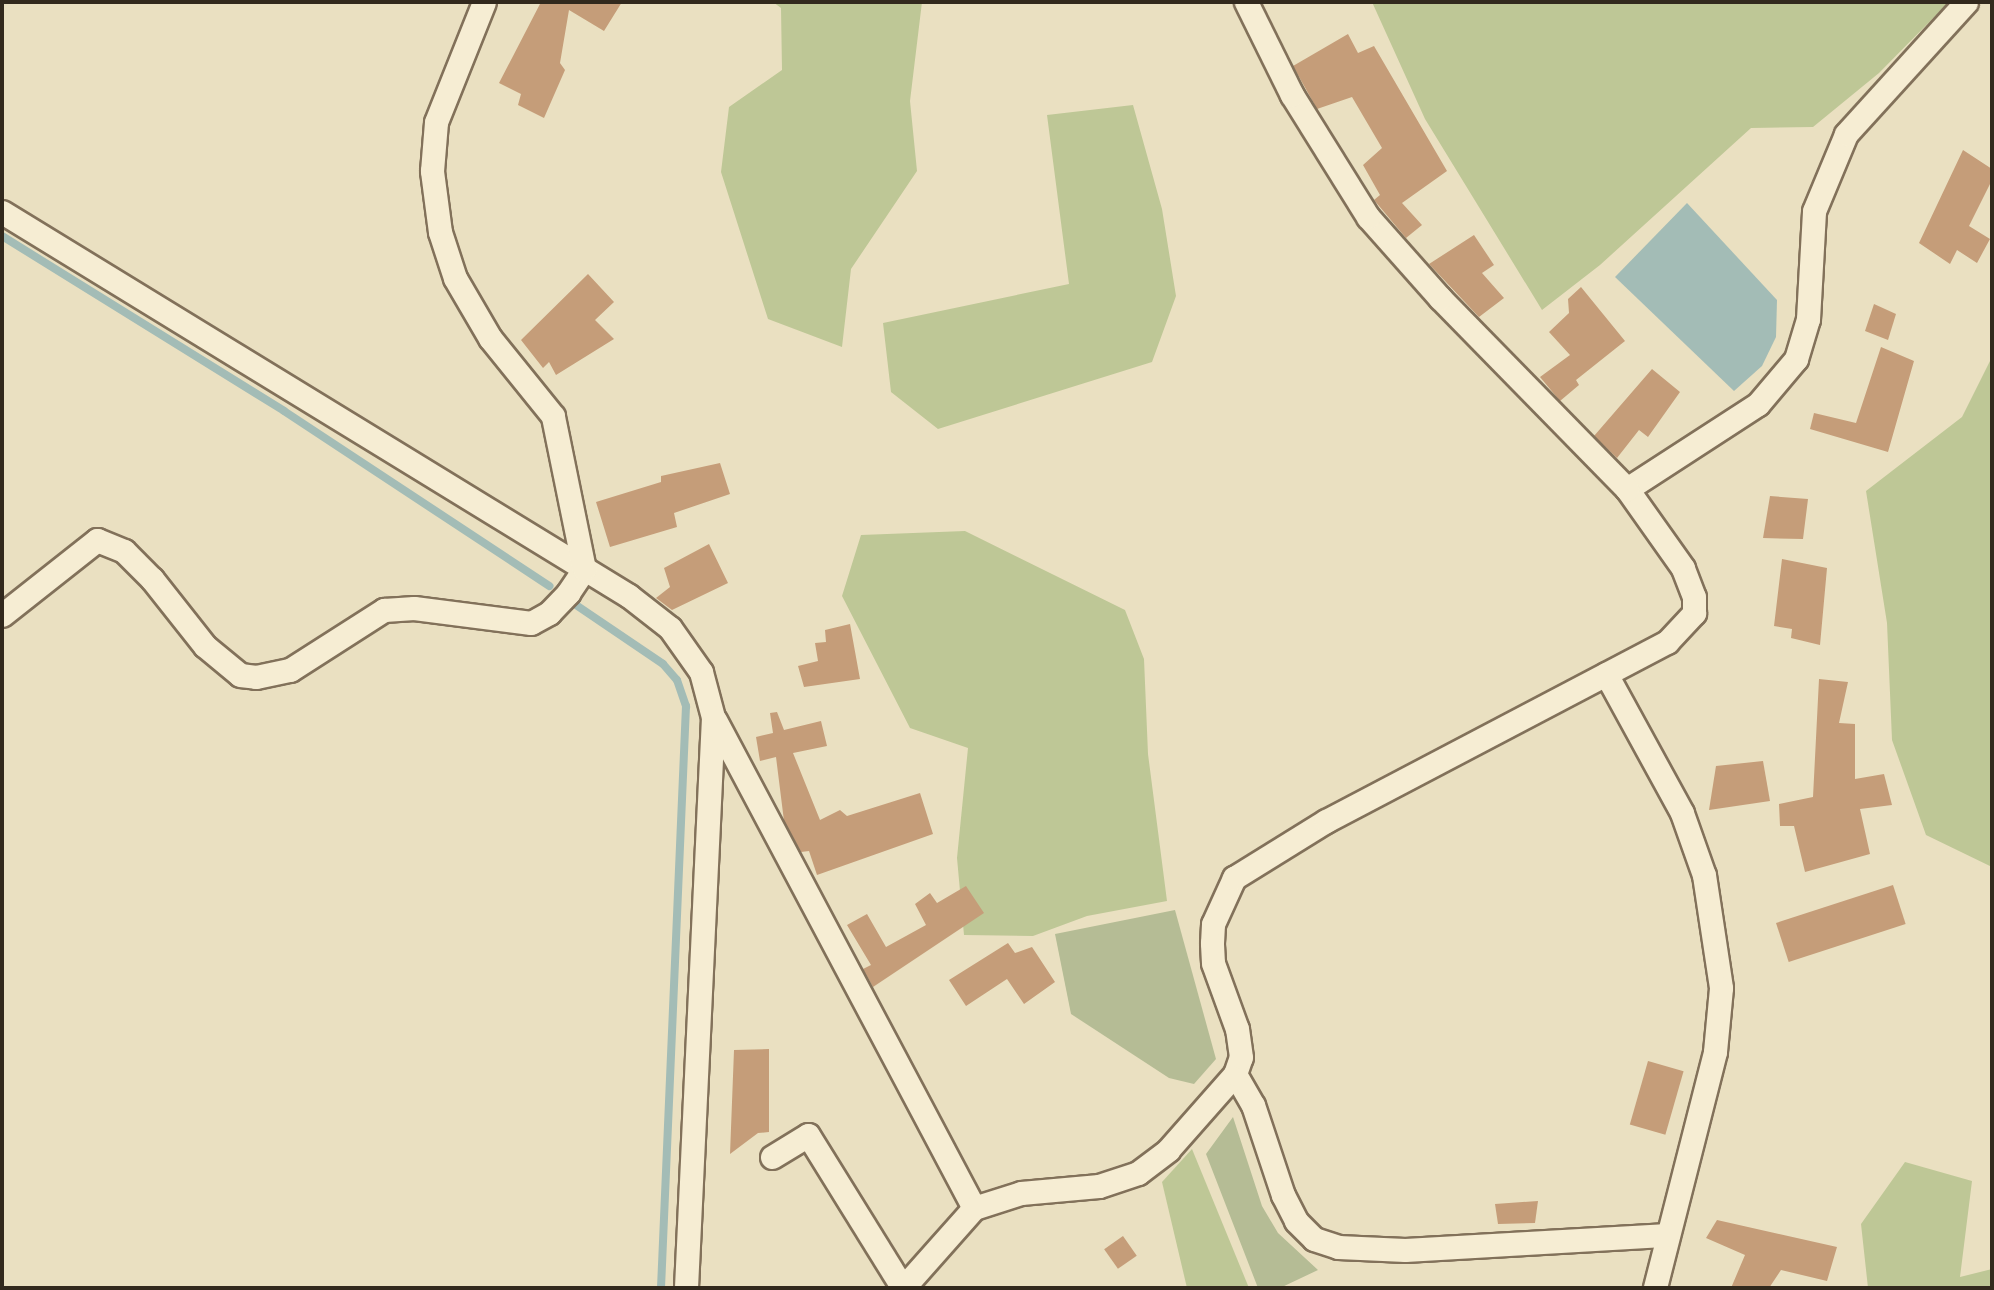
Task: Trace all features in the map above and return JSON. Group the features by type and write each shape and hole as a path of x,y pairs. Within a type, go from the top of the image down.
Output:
{"street":[{"path":"2,615 97,540 124,551 152,579 205,646 240,675 275,676 384,610 414,608 531,622 549,613 584,569 553,416 490,338 454,278 440,232 432,171 436,122 484,2"},
{"path":"772,1157 808,1135 903,1288 974,1208 1021,1193 1099,1186 1139,1173 1168,1150 1235,1074 1241,1057 1237,1028 1213,962 1212,943 1213,924 1234,878 1326,821 1667,642 1693,613 1694,597 1683,569 1627,489 1440,298 1368,218 1292,95 1246,2"},
{"path":"1627,489 1758,404 1796,359 1808,319 1814,211 1846,134 1966,2"},
{"path":"2,212 584,569 670,628 701,672 713,717 974,1208"},
{"path":"1605,674 1682,813 1704,875 1716,930 1721,988 1715,1052 1655,1288"},
{"path":"686,1288 713,717"},
{"path":"1235,1074 1253,1105 1283,1195 1296,1221 1314,1239 1338,1248 1405,1250 1668,1235"}],"green space":[{"path":"773,2 922,2 910,101 917,171 851,269 842,347 768,319 721,172 729,107 782,70 781,8"},
{"path":"1372,2 1949,2 1879,73 1813,127 1751,128 1600,265 1542,310 1425,119"},
{"path":"1133,105 1162,209 1176,296 1152,362 938,429 891,392 883,323 1069,284 1047,115"},
{"path":"1992,357 1992,867 1926,835 1892,740 1887,623 1866,491 1962,417"},
{"path":"965,531 1125,610 1144,659 1148,754 1167,901 1087,916 1033,936 964,935 957,858 968,748 910,728 842,596 861,535"},
{"path":"1175,910 1216,1059 1194,1084 1169,1078 1071,1014 1055,934"},
{"path":"1233,1117 1262,1206 1278,1233 1318,1270 1280,1288 1258,1288 1206,1154"},
{"path":"1192,1149 1249,1288 1187,1288 1162,1182"},
{"path":"1905,1162 1972,1181 1960,1277 1992,1269 1992,1288 1868,1288 1861,1224"}],"water":[{"path":"1687,203 1777,300 1776,337 1762,366 1734,391 1615,277"}],"building":[{"path":"541,2 622,2 604,31 569,10 560,63 565,70 544,118 518,105 521,94 499,83"},
{"path":"1348,34 1358,53 1374,46 1447,171 1402,203 1422,225 1406,238 1374,200 1380,195 1363,165 1382,148 1352,97 1317,109 1293,66"},
{"path":"1963,150 1992,169 1992,180 1969,226 1990,239 1977,263 1957,250 1950,264 1919,243"},
{"path":"1474,235 1494,265 1482,273 1504,298 1479,317 1429,264"},
{"path":"588,274 614,302 595,320 614,339 556,375 549,362 543,368 521,340"},
{"path":"1581,287 1625,341 1576,380 1579,385 1560,401 1540,377 1570,355 1549,332 1569,313 1568,299"},
{"path":"1874,304 1896,314 1888,340 1865,331"},
{"path":"1881,347 1914,361 1888,452 1810,429 1814,413 1856,423"},
{"path":"1652,369 1680,392 1648,437 1639,430 1617,458 1594,436"},
{"path":"720,463 730,494 674,513 677,527 610,547 596,502 661,482 661,476"},
{"path":"1770,496 1808,499 1803,539 1763,538"},
{"path":"709,544 728,583 672,610 656,598 670,587 664,568"},
{"path":"1782,559 1827,568 1820,645 1791,638 1792,629 1774,626"},
{"path":"850,624 860,679 804,687 798,666 818,661 815,643 826,642 825,630"},
{"path":"1819,679 1848,682 1839,723 1855,724 1855,779 1884,774 1892,805 1860,809 1870,854 1805,872 1794,826 1780,826 1779,804 1813,797"},
{"path":"777,712 784,730 821,721 827,746 793,753 820,820 840,810 847,816 920,793 933,834 817,875 809,851 801,852 784,821 776,757 760,761 756,737 773,733 770,713"},
{"path":"1763,761 1770,801 1709,810 1716,766"},
{"path":"1893,885 1906,924 1789,962 1776,923"},
{"path":"966,886 984,913 873,987 863,969 871,965 847,925 867,914 886,947 926,925 915,904 930,893 937,903"},
{"path":"1008,943 1015,953 1032,947 1055,982 1024,1004 1007,979 966,1006 949,980"},
{"path":"769,1049 769,1132 758,1133 730,1154 734,1050"},
{"path":"1648,1061 1684,1071 1665,1135 1630,1124"},
{"path":"1538,1201 1535,1223 1498,1224 1495,1204"},
{"path":"1717,1220 1837,1247 1827,1281 1781,1270 1769,1288 1731,1288 1745,1255 1706,1238"},
{"path":"1123,1236 1137,1256 1118,1269 1104,1249"}],"waterway":[{"path":"2,236 284,411 549,586"},
{"path":"576,605 663,664 677,680 686,706 661,1288"}]}
